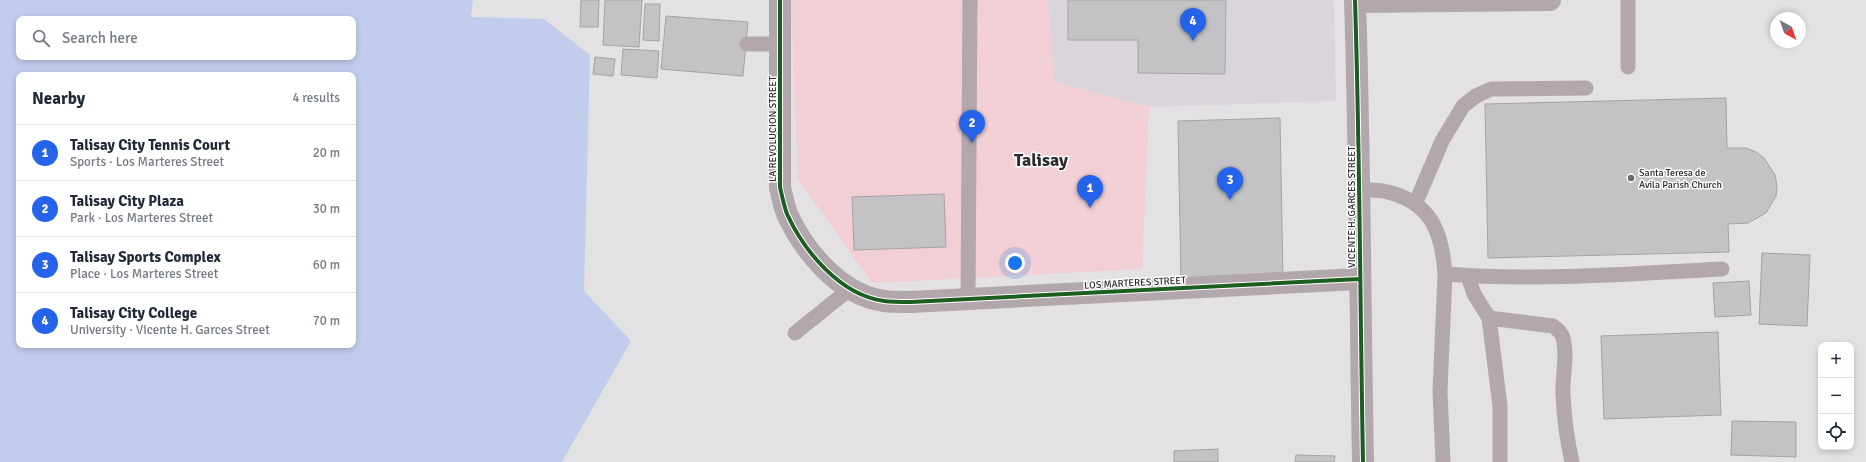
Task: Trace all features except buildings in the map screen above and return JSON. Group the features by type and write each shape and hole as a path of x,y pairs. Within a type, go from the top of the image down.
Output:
{"street":[{"name":"LA REVOLUCION STREET","path":"780,0 780,187 787,212 803,244 825,269 856,292 882,301 911,302"},
{"path":"1355,1 1550,0"},
{"name":"VICENTE H. GARCES STREET","path":"1355,1 1360,190 1359,279 1363,462"},
{"name":"LOS MARTERES STREET","path":"911,302 1359,279"}],"lane":[{"path":"968,298 970,0"},
{"path":"1628,0 1628,67"},
{"path":"747,44 780,44"},
{"path":"1416,202 1442,141 1463,106 1476,96 1491,89 1586,88"},
{"path":"1360,190 1387,191 1416,202 1432,220 1444,254 1445,274 1440,391 1444,462"},
{"path":"1445,274 1468,276 1564,278 1722,269"},
{"path":"1468,276 1474,294 1489,318 1500,406 1500,462"},
{"path":"795,333 851,288"},
{"path":"1489,318 1553,326 1559,330 1563,337 1565,358 1563,393 1568,443 1572,462"}],"shaded area":[{"path":"791,0 1048,0 1054,82 1149,107 1142,269 872,283 798,179"},
{"path":"1048,0 1334,0 1336,101 1149,107 1054,82"}],"water":[{"path":"0,0 473,0 471,17 544,19 590,55 584,291 631,341 562,462 0,462"}],"cycle path":[{"path":"780,0 780,187 783,201 787,214 794,228 814,256 838,281 853,290 868,297 884,301 911,302 1359,279"},
{"path":"1355,0 1363,462"}],"place":[{"name":"Talisay City College","path":"1193,41"},
{"name":"Talisay City Plaza","path":"972,143"},
{"name":"Santa Teresa de Avila Parish Church","path":"1631,178"},
{"name":"Talisay Sports Complex","path":"1230,200"},
{"name":"Talisay City Tennis Court","path":"1090,208"}],"district":[{"name":"Talisay","path":"1041,160"}]}
